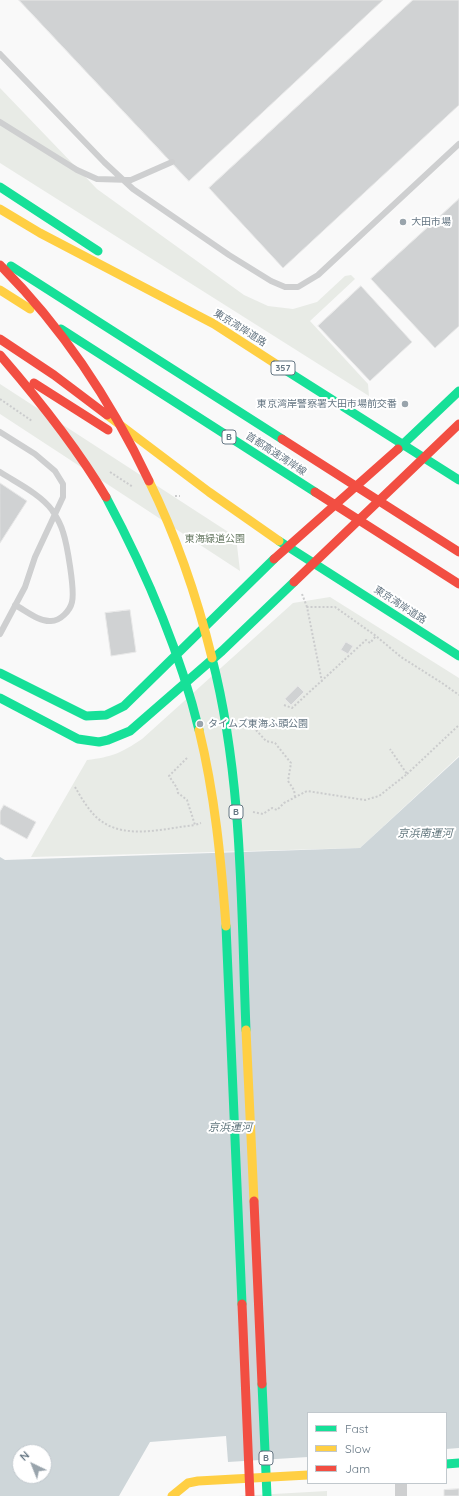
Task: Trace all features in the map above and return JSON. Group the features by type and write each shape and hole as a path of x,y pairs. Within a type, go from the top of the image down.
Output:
{"main road":[{"name":"357","path":"0,187 85,242 161,297"},
{"name":"東京湾岸道路","path":"0,209 40,233 214,324 459,480"},
{"name":"首都高速湾岸線","path":"0,259 459,552"},
{"name":"B","path":"0,265 42,311 87,373 124,432 141,463 154,489 190,577 216,673 232,766 238,844 267,1496"},
{"name":"首都高速湾岸線","path":"0,290 459,584"},
{"name":"東京湾岸道路","path":"0,339 91,402 209,492"},
{"name":"B","path":"0,355 42,402 67,437 103,491 132,544 152,590 182,670 208,768 219,846 226,931 250,1496"},
{"name":"東京湾岸道路","path":"0,362 209,492 313,563 459,656"},
{"path":"0,673 86,716 98,717 115,712 124,706 288,546 402,445 459,391"},
{"path":"0,698 78,739 99,742 130,732 222,650 422,457 459,424"},
{"path":"447,1464 459,1463"},
{"path":"172,1496 188,1483 198,1480 307,1475"}],"street":[{"path":"401,1484 401,1496"}],"lane":[{"path":"0,54 104,162 133,189 229,255 271,281 285,287 298,287 318,275 459,144"},
{"path":"0,122 77,170 97,179 131,180 172,162"},
{"path":"0,432 35,454 55,471 63,484 63,497 36,557 25,587 0,634"},
{"path":"0,472 44,501 52,510 63,532 72,585 72,602 66,613 58,620 50,621 42,619 15,604"}],"path":[{"path":"301,591 307,607 322,682"},
{"path":"307,607 335,607 376,636 401,657 459,695"},
{"path":"284,705 292,708 366,640 370,643 376,636"},
{"path":"249,811 263,814 272,808 277,810 284,803 307,791 365,800 378,796 408,774 459,725"},
{"path":"256,730 266,741 275,743 291,763 288,781 294,790 295,797"},
{"path":"390,749 408,774"},
{"path":"187,758 169,776 178,788 178,793 187,800 195,825"},
{"path":"75,787 85,804 101,821 118,830 138,832 202,823"}],"green space":[{"path":"0,88 97,189 244,295 268,306 293,309 317,302 345,276 351,275 355,279 310,321 368,384 369,396 0,163"},
{"name":"東海緑道公園","path":"0,384 236,537 240,571 0,414"},
{"path":"330,597 459,678 459,756 360,848 31,857 87,760 116,754 142,739 293,603"},
{"path":"327,1491 327,1496 238,1496"}],"water":[{"name":"京浜運河","path":"459,757 459,1448 447,1449 447,1412 307,1412 307,1457 228,1462 226,1436 150,1442 119,1496 0,1496 0,857 5,860 360,848"}],"building":[{"path":"19,0 383,0 189,181"},
{"path":"413,0 459,0 459,105 283,268 209,188"},
{"path":"459,199 459,326 435,348 371,279"},
{"path":"361,286 412,342 370,381 318,326"},
{"path":"0,483 27,501 0,543"},
{"path":"130,610 136,652 111,656 105,613"},
{"path":"346,642 353,646 348,654 341,650"},
{"path":"298,686 304,692 291,705 285,699"},
{"path":"4,805 36,822 27,839 0,824 0,812"},
{"path":"459,1489 459,1496 444,1496 444,1490"}],"traffic: fast":[{"path":"0,187 98,251"},
{"path":"11,266 282,439"},
{"path":"61,329 315,492"},
{"path":"279,366 459,480"},
{"path":"398,449 459,391"},
{"path":"106,497 135,554 160,611 182,670 199,730"},
{"path":"279,541 459,656"},
{"path":"0,673 86,716 106,715 124,706 274,559"},
{"path":"0,698 78,739 99,742 108,740 130,731 222,651 294,582"},
{"path":"212,658 230,750 235,796 239,843 246,1030"},
{"path":"226,926 242,1304"},
{"path":"262,1384 267,1496"},
{"path":"447,1464 459,1463"}],"traffic: slow":[{"path":"0,209 40,233 214,324 279,366"},
{"path":"0,290 30,309"},
{"path":"107,415 209,492 279,541"},
{"path":"149,481 169,524 193,590 212,658"},
{"path":"199,730 205,754 217,828 226,926"},
{"path":"246,1030 254,1201"},
{"path":"172,1496 188,1483 198,1481 307,1475"}],"traffic: jam":[{"path":"0,265 44,314 84,367 119,423 149,481"},
{"path":"0,339 54,375 107,415"},
{"path":"0,355 56,424 106,497"},
{"path":"34,383 108,430"},
{"path":"294,582 459,424"},
{"path":"282,439 459,552"},
{"path":"274,559 398,449"},
{"path":"315,492 459,584"},
{"path":"254,1201 262,1384"},
{"path":"242,1304 250,1496"}],"place":[{"name":"大田市場","path":"403,222"},
{"name":"東京湾岸警察署大田市場前交番","path":"405,404"},
{"name":"タイムズ東海ふ頭公園","path":"200,724"}],"water label":[{"name":"京浜南運河","path":"425,834"}]}
